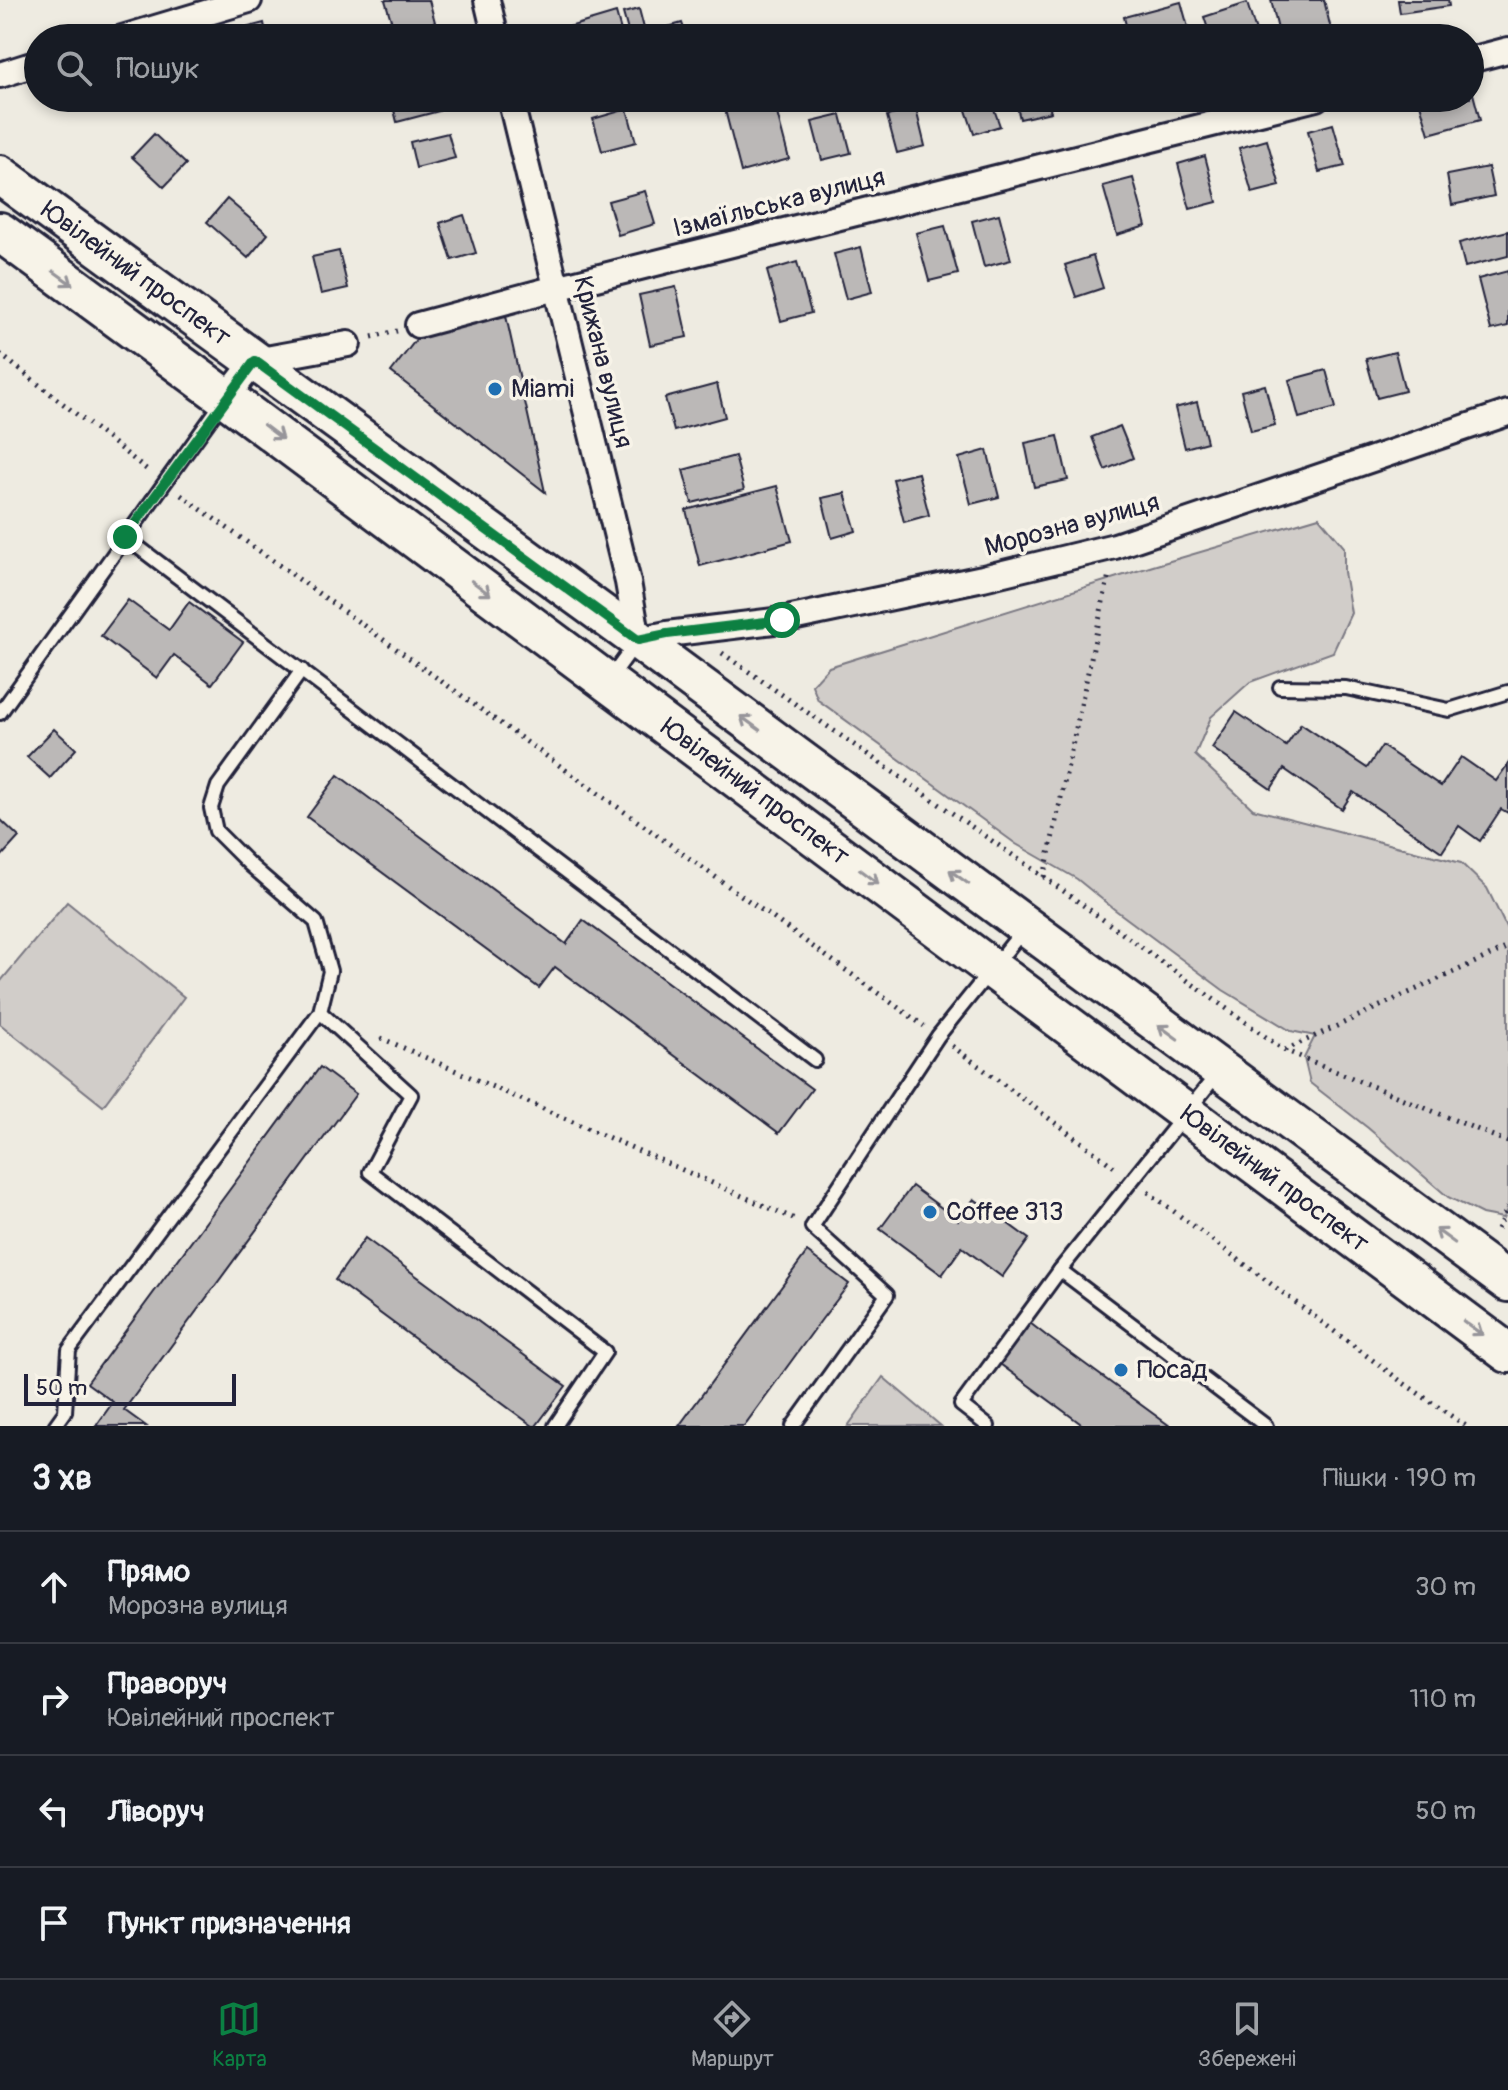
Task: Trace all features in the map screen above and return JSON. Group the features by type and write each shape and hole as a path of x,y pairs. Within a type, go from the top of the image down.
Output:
{"main road":[{"name":"Ювілейний проспект","path":"0,175 638,640 1508,1282"},
{"name":"Ювілейний проспект","path":"0,232 1508,1353"}],"street":[{"path":"169,24 249,0"},
{"path":"487,0 493,24"},
{"path":"1484,56 1508,50"},
{"path":"0,75 24,67"},
{"name":"Крижана вулиця","path":"513,112 628,582 638,640"},
{"name":"Ізмаїльська вулиця","path":"418,325 1260,112"},
{"path":"226,398 255,361 348,344"},
{"name":"Морозна вулиця","path":"638,640 782,620 983,578 1115,546 1508,413"}],"lane":[{"path":"0,713 226,398"},
{"path":"125,537 815,1060"},
{"path":"608,683 638,640"},
{"path":"55,1426 65,1412 69,1350 320,1012 330,971 316,922 216,831 211,808 218,786 302,670"},
{"path":"1280,687 1346,688 1449,710 1508,692"},
{"path":"793,1426 887,1295 812,1227 938,1036 1026,927"},
{"path":"320,1012 411,1095 370,1172 605,1352 555,1426"},
{"path":"988,1426 961,1405 1060,1270 1220,1071"},
{"path":"1060,1270 1266,1426"}],"path":[{"path":"348,344 418,325"},
{"path":"0,354 164,483 938,1036 1402,1382 1466,1426"},
{"path":"1044,877 1115,546"},
{"path":"692,632 1044,877 1284,1050 1508,1142"},
{"path":"1284,1050 1508,947"},
{"path":"378,1037 812,1227"},
{"path":"1497,1229 1508,1207"}],"shaded area":[{"path":"1319,517 1344,547 1344,572 1351,613 1333,652 1250,682 1211,717 1195,755 1253,809 1461,863 1487,888 1508,931 1508,1207 1503,1218 1482,1214 1448,1197 1310,1083 1304,1058 1315,1036 1291,1031 1223,990 1077,879 1016,844 818,700 812,685 829,667"},
{"path":"67,902 184,997 103,1106 0,1024 0,982"},
{"path":"883,1377 941,1426 848,1426"}],"building":[{"path":"385,0 429,0 435,22 392,24"},
{"path":"1271,0 1324,0 1330,24 1277,24"},
{"path":"1398,0 1448,0 1449,6 1400,13"},
{"path":"1181,2 1187,24 1126,24 1124,17"},
{"path":"1247,3 1254,24 1206,24 1204,17"},
{"path":"639,9 643,24 626,24 623,13"},
{"path":"616,13 619,24 579,24"},
{"path":"394,112 435,112 397,122"},
{"path":"628,112 636,142 602,151 593,119"},
{"path":"726,112 777,112 789,159 741,172"},
{"path":"917,112 925,146 897,153 887,116"},
{"path":"967,112 995,112 1000,126 974,134"},
{"path":"1018,112 1051,112 1020,119"},
{"path":"1423,112 1478,112 1480,120 1429,134"},
{"path":"841,115 851,153 822,160 812,122"},
{"path":"1333,124 1345,166 1319,172 1308,131"},
{"path":"448,133 455,158 416,168 410,142"},
{"path":"154,134 186,164 164,187 132,157"},
{"path":"1267,140 1280,186 1252,193 1239,148"},
{"path":"1205,156 1217,202 1190,209 1178,164"},
{"path":"1488,167 1494,196 1452,205 1447,175"},
{"path":"1133,178 1146,226 1117,235 1103,186"},
{"path":"645,191 655,224 618,235 608,201"},
{"path":"227,199 268,234 248,258 207,222"},
{"path":"999,214 1011,260 984,267 972,221"},
{"path":"464,215 476,253 452,260 440,223"},
{"path":"945,226 958,274 929,281 916,233"},
{"path":"1508,231 1508,256 1465,267 1459,243"},
{"path":"861,247 872,292 846,299 834,254"},
{"path":"339,251 348,288 321,294 312,257"},
{"path":"1093,256 1103,288 1076,297 1065,265"},
{"path":"797,262 811,313 781,321 767,271"},
{"path":"1508,271 1508,326 1491,330 1478,279"},
{"path":"676,287 687,337 650,345 639,295"},
{"path":"504,307 545,492 391,372 428,324"},
{"path":"1395,352 1405,391 1377,398 1366,359"},
{"path":"1326,370 1336,408 1299,418 1289,380"},
{"path":"717,384 725,417 674,431 665,398"},
{"path":"1265,385 1275,425 1251,431 1241,391"},
{"path":"1197,402 1207,442 1185,448 1175,408"},
{"path":"1120,426 1133,458 1105,470 1092,437"},
{"path":"1058,436 1068,480 1034,487 1025,443"},
{"path":"987,450 999,497 971,504 959,458"},
{"path":"735,456 744,490 692,503 683,470"},
{"path":"918,473 929,515 904,522 893,479"},
{"path":"777,486 792,541 700,566 686,510"},
{"path":"845,493 856,531 832,538 822,498"},
{"path":"128,600 169,630 189,602 243,642 212,684 174,655 157,678 101,636"},
{"path":"1236,712 1286,746 1301,724 1367,768 1382,746 1441,786 1461,757 1496,781 1508,764 1508,813 1501,809 1480,841 1459,826 1442,852 1353,792 1342,809 1284,769 1271,789 1212,748"},
{"path":"54,729 76,749 50,778 27,757"},
{"path":"338,775 566,944 583,920 812,1089 779,1133 555,967 539,988 307,817"},
{"path":"0,819 19,837 0,858"},
{"path":"320,1067 356,1094 124,1410 146,1426 96,1426 113,1402 87,1383"},
{"path":"912,1186 958,1220 974,1199 1029,1239 1002,1277 962,1247 942,1275 880,1229"},
{"path":"365,1238 566,1386 536,1426 335,1280"},
{"path":"807,1252 849,1284 744,1426 679,1426"},
{"path":"1030,1323 1170,1426 1084,1426 1000,1364"}],"place":[{"name":"Miami","path":"495,389"},
{"name":"Coffee 313","path":"930,1212"},
{"name":"Посад","path":"1121,1370"}],"route":[{"path":"125,537 255,361 638,640 782,620"}]}
